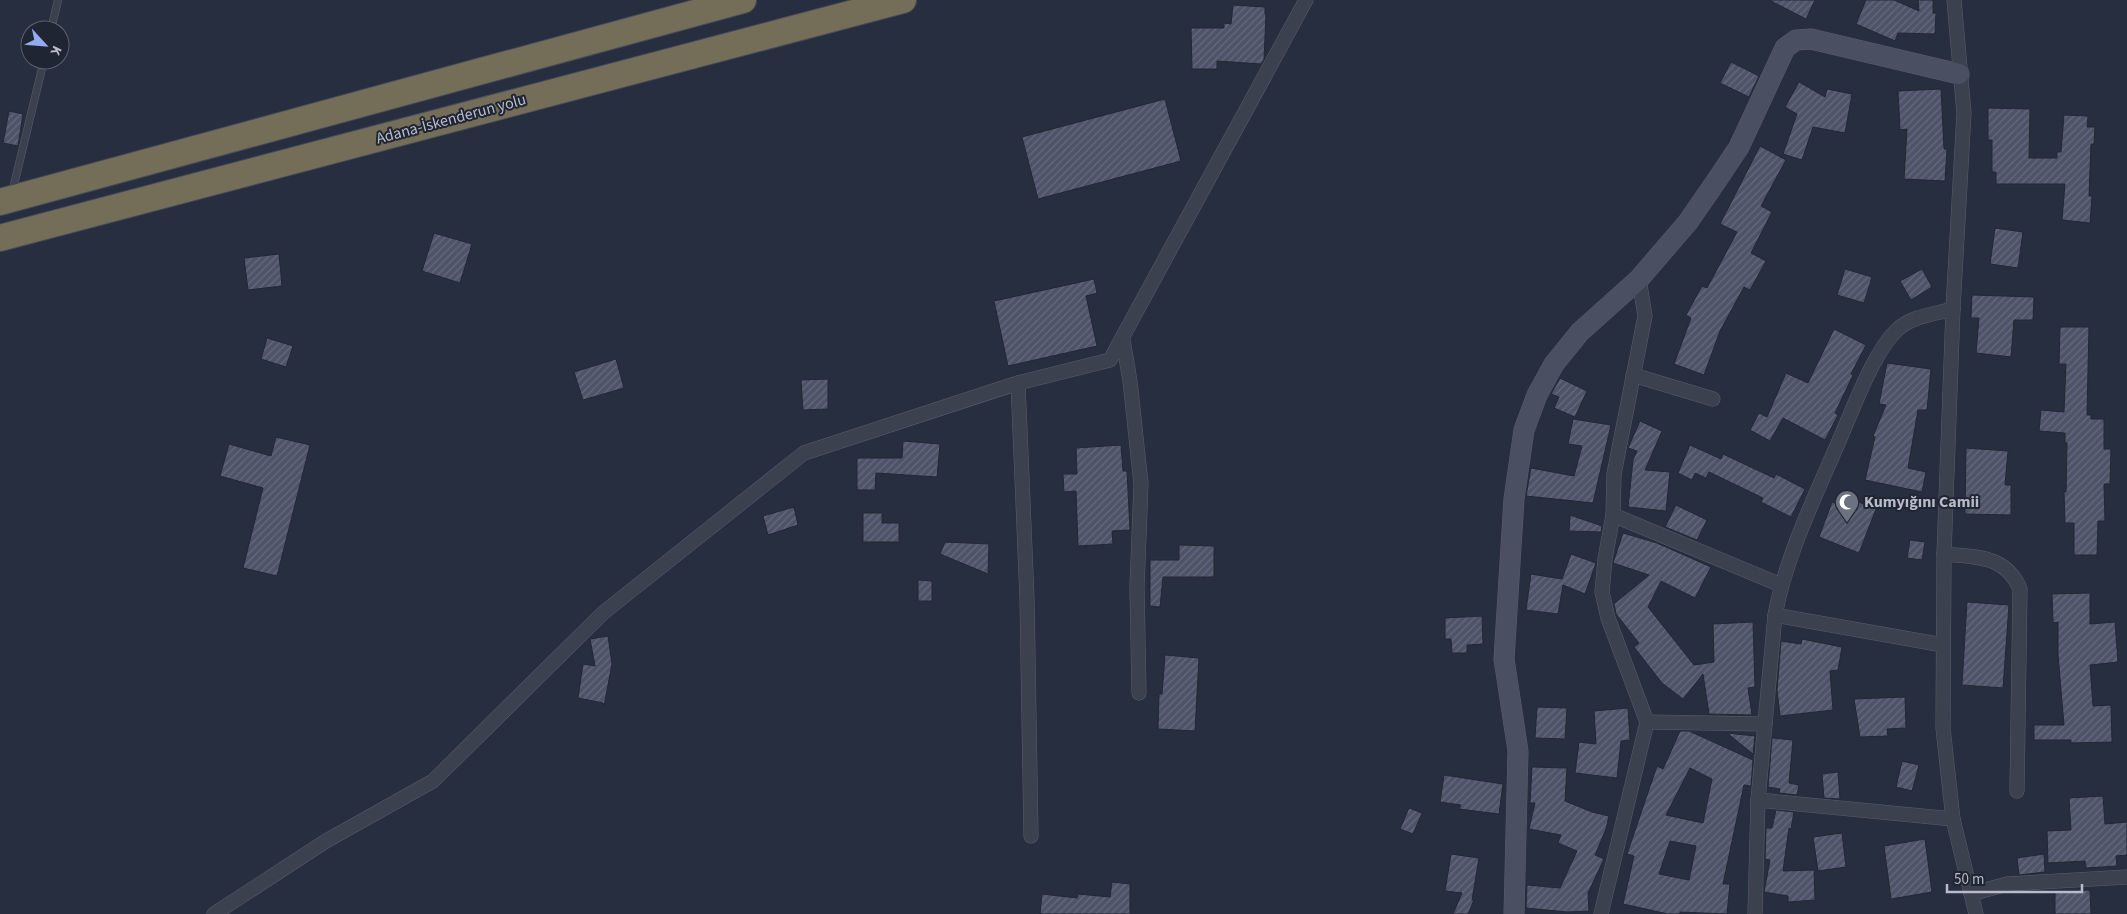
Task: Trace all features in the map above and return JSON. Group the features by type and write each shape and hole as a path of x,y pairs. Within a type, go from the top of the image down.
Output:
{"highway":[{"path":"6,200 743,0"},
{"name":"Adana-İskenderun yolu","path":"0,238 903,0"}],"street":[{"path":"214,914 326,841 433,781 603,613 804,453 1018,383 1110,360 1123,340 1306,0"},
{"path":"1954,0 1964,114 1953,309 1944,554 1943,728 1953,818 1976,914"},
{"path":"1514,914 1518,751 1504,659 1514,500 1524,430 1537,395 1554,364 1580,332 1639,279 1688,222 1738,147 1785,48 1796,40 1811,39 1959,74"},
{"path":"1601,914 1647,722 1608,618 1602,592 1604,558 1613,514 1614,474 1645,316 1639,279"},
{"path":"1755,914 1758,800 1775,615 1781,585 1802,528 1855,402 1883,348 1897,329 1912,320 1953,309"},
{"path":"1123,340 1130,381 1141,484 1137,587 1139,694"},
{"path":"1633,375 1713,399"},
{"path":"1018,383 1027,598 1031,836"},
{"path":"1613,514 1781,585"},
{"path":"1944,554 1979,557 1994,561 2006,568 2015,577 2020,590 2017,791"},
{"path":"1775,615 1943,645"},
{"path":"1647,722 1765,724"},
{"path":"1758,800 1953,818"},
{"path":"1971,894 2007,884 2127,877"}],"lane":[{"path":"53,20 58,0"},
{"path":"6,200 41,70"}],"building":[{"path":"1769,0 1815,0 1806,19"},
{"path":"1866,0 1894,0 1919,11 1918,0 1933,0 1933,13 1936,13 1935,34 1898,33 1895,41 1856,24"},
{"path":"1233,5 1265,7 1264,60 1261,64 1217,61 1217,69 1192,69 1191,28 1224,28 1224,23 1231,24"},
{"path":"1731,62 1759,76 1749,97 1720,83"},
{"path":"1799,82 1825,97 1827,89 1852,94 1845,133 1813,127 1802,160 1783,154 1797,114 1785,107"},
{"path":"1941,89 1944,149 1947,149 1945,181 1904,179 1907,129 1900,130 1898,91"},
{"path":"1165,99 1181,161 1038,199 1022,137"},
{"path":"1988,108 2030,109 2029,158 2057,158 2057,152 2061,152 2064,115 2088,116 2087,127 2095,127 2094,144 2091,144 2089,196 2092,196 2090,223 2062,220 2065,184 1996,184 1996,172 1992,172 1992,140 1988,140"},
{"path":"9,111 23,114 18,146 3,143"},
{"path":"1760,146 1786,160 1761,206 1772,212 1751,253 1766,261 1750,290 1744,287 1720,331 1704,375 1674,364 1691,318 1686,315 1702,286 1707,288 1737,232 1720,224"},
{"path":"1995,228 2023,232 2018,268 1990,264"},
{"path":"434,233 472,244 460,283 422,271"},
{"path":"279,254 282,286 248,290 244,258"},
{"path":"1845,269 1872,277 1864,303 1837,295"},
{"path":"1922,269 1932,287 1911,300 1900,281"},
{"path":"1094,279 1097,293 1086,296 1097,346 1008,366 994,301"},
{"path":"1972,295 2034,297 2033,320 2014,320 2011,357 1976,353 1979,318 1971,318"},
{"path":"2060,327 2089,327 2087,415 2091,415 2091,419 2104,419 2104,449 2111,449 2110,484 2104,484 2105,521 2098,521 2097,555 2074,555 2074,523 2065,523 2064,492 2066,492 2067,443 2065,443 2065,433 2039,431 2041,410 2064,412 2066,364 2059,364"},
{"path":"1834,329 1866,345 1851,374 1853,375 1835,413 1838,415 1825,440 1783,418 1770,441 1750,430 1759,413 1767,417 1786,373 1808,383"},
{"path":"267,338 293,346 286,367 261,359"},
{"path":"616,359 624,388 583,400 574,372"},
{"path":"1887,363 1931,369 1927,410 1918,410 1908,468 1926,472 1922,492 1865,480 1875,437 1873,436 1886,405 1879,404"},
{"path":"1560,378 1587,391 1575,417 1554,408 1559,397 1551,394"},
{"path":"828,379 828,409 803,410 801,380"},
{"path":"1573,419 1611,425 1593,503 1526,496 1531,468 1574,476 1582,446 1568,444"},
{"path":"1640,421 1662,431 1645,470 1670,472 1666,511 1628,507 1633,460 1637,451 1628,448"},
{"path":"276,437 310,445 277,576 243,568 263,488 220,476 229,444 271,456"},
{"path":"903,441 940,444 937,477 876,473 875,490 857,490 857,458 902,458"},
{"path":"1121,445 1123,471 1127,471 1130,530 1112,531 1113,544 1078,546 1076,491 1064,492 1063,474 1077,474 1076,448"},
{"path":"1690,445 1721,459 1723,454 1774,478 1776,474 1805,489 1791,517 1761,502 1763,498 1709,472 1706,478 1695,473 1692,480 1678,473"},
{"path":"1966,448 2008,451 2005,485 2011,485 2011,515 1965,514"},
{"name":"Kumyığını Camii","path":"1846,497 1876,509 1859,553 1819,537 1832,502 1843,506"},
{"path":"1676,505 1707,520 1697,540 1665,527"},
{"path":"794,507 798,525 768,535 763,516"},
{"path":"863,513 882,513 882,523 899,523 899,542 863,542"},
{"path":"1570,515 1602,526 1601,532 1569,531"},
{"path":"1623,533 1657,543 1711,567 1695,598 1661,581 1648,607 1694,665 1714,662 1713,624 1753,622 1755,687 1748,688 1752,715 1709,714 1703,674 1683,699 1662,683 1634,647 1639,643 1616,614 1614,604 1649,575 1613,563"},
{"path":"1910,540 1925,542 1922,560 1907,558"},
{"path":"945,542 989,544 988,574 940,554"},
{"path":"1179,545 1214,546 1214,577 1163,577 1160,607 1150,606 1150,560 1179,560"},
{"path":"1571,554 1596,563 1585,594 1563,585 1558,614 1526,610 1531,574 1562,579"},
{"path":"918,580 932,581 932,601 918,601"},
{"path":"2090,593 2090,624 2115,622 2118,662 2090,665 2093,706 2111,705 2112,742 2071,743 2071,740 2034,740 2034,725 2064,725 2058,655 2058,622 2053,623 2052,594"},
{"path":"1967,602 2009,605 2003,688 1962,685"},
{"path":"1482,616 1483,644 1467,645 1467,653 1452,653 1451,639 1445,639 1445,618"},
{"path":"608,636 612,664 604,706 603,703 578,698 583,664 595,666 590,639"},
{"path":"1802,639 1842,647 1838,670 1830,671 1833,710 1780,716 1777,690 1781,641 1801,644"},
{"path":"1165,655 1199,658 1195,731 1158,729 1159,694 1162,694"},
{"path":"1905,697 1906,728 1887,729 1888,736 1860,737 1854,699"},
{"path":"1537,707 1567,708 1565,739 1535,738"},
{"path":"1628,708 1630,740 1621,741 1617,778 1575,773 1579,742 1596,744 1594,711"},
{"path":"1680,731 1689,731 1753,760 1751,786 1744,785 1723,884 1730,884 1727,914 1680,912 1680,914 1668,914 1623,904 1634,856 1627,854 1657,766 1663,769","holes":["1690,768 1712,779 1703,823 1666,815","1670,841 1696,846 1689,880 1659,874"]},
{"path":"1727,733 1755,736 1753,754"},
{"path":"1772,738 1793,740 1789,783 1799,785 1797,795 1779,793 1780,789 1768,787"},
{"path":"1902,761 1919,765 1912,791 1896,787"},
{"path":"1532,767 1567,768 1565,801 1592,812 1609,816 1606,829 1595,855 1604,859 1588,893 1589,911 1567,912 1526,908 1527,885 1560,888 1577,851 1558,843 1561,835 1529,829 1535,803 1530,803"},
{"path":"1838,772 1840,799 1824,798 1822,774"},
{"path":"1444,775 1503,784 1499,814 1459,809 1461,805 1440,802"},
{"path":"2103,796 2105,824 2127,822 2127,855 2116,856 2117,866 2086,868 2085,861 2048,863 2047,831 2071,830 2069,798"},
{"path":"1409,808 1422,813 1413,834 1400,829"},
{"path":"1776,810 1794,812 1791,829 1789,828 1783,871 1814,870 1815,900 1788,902 1788,896 1764,892 1770,860 1765,859 1766,828 1772,828"},
{"path":"1842,833 1846,867 1818,871 1813,837"},
{"path":"1925,839 1932,892 1891,899 1884,846"},
{"path":"1451,854 1479,858 1472,900 1474,900 1468,914 1453,914 1462,893 1445,891"},
{"path":"2044,854 2045,872 2019,875 2017,858"},
{"path":"1112,882 1130,884 1130,914 1040,914 1042,894 1077,898 1078,894 1110,897"},
{"path":"2090,890 2091,914 2055,914 2055,891"}],"place":[{"name":"Kumyığını Camii","path":"1847,523"}]}
